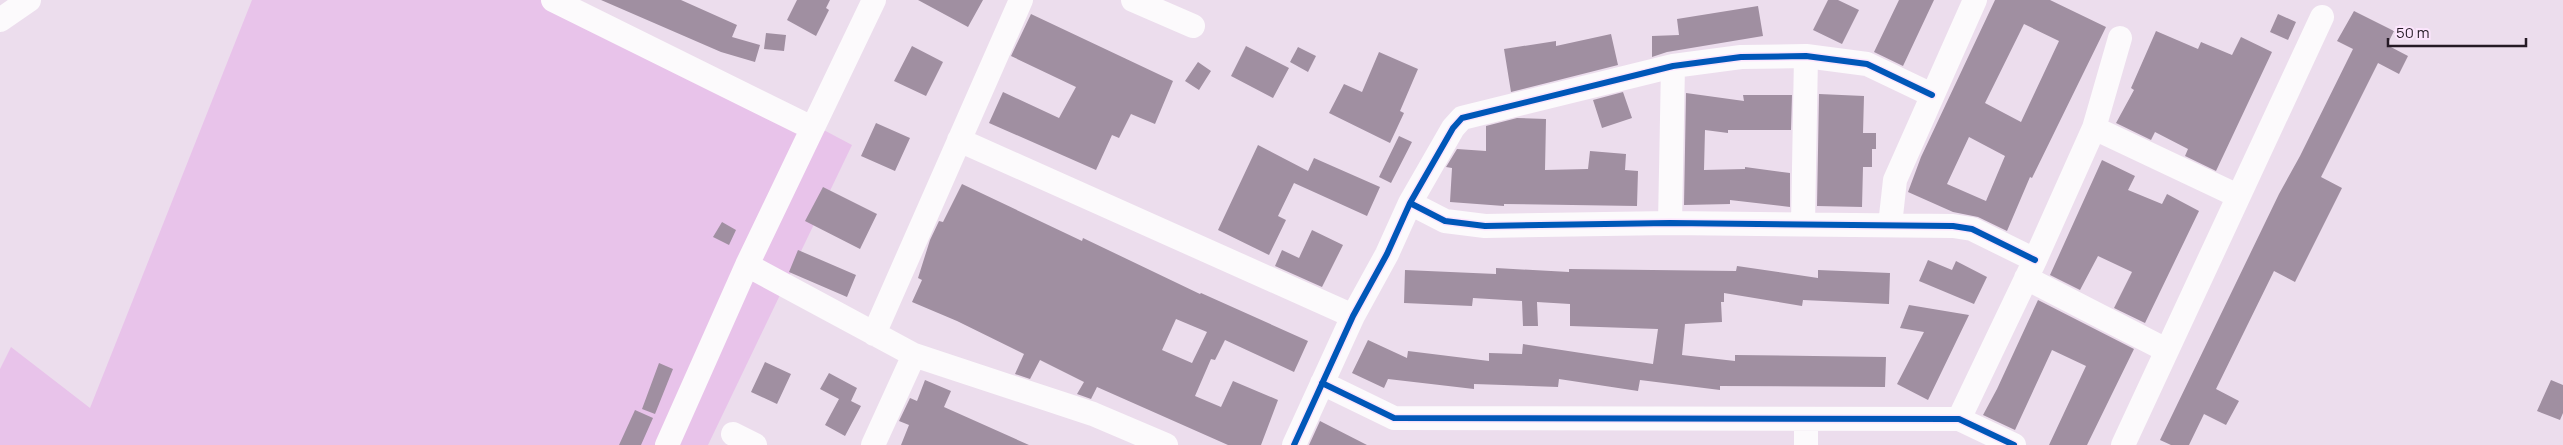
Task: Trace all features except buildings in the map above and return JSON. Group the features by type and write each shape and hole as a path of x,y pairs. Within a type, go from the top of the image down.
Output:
{"street":[{"path":"0,20 29,0"},
{"path":"666,445 747,265 874,0"},
{"path":"874,334 1021,0"},
{"path":"1133,0 1193,26"},
{"path":"1890,225 1895,180 1975,0"},
{"path":"564,2 812,128"},
{"path":"2123,445 2322,17"},
{"path":"1959,419 2094,128 2120,38"},
{"path":"1294,445 1353,316 1387,254 1410,203 1453,128 1462,118 1673,66 1741,57 1806,56 1866,64 1932,95"},
{"path":"1803,224 1806,56"},
{"path":"1670,223 1673,66"},
{"path":"2094,128 2238,196"},
{"path":"959,140 1353,316"},
{"path":"1410,203 1445,221 1485,226 1670,223 1953,226 1972,229 2030,269 2166,350"},
{"path":"747,265 914,355 1093,414 1166,445"},
{"path":"873,445 914,355"},
{"path":"1322,384 1394,418 1959,419 2014,445"},
{"path":"1806,419 1806,445"},
{"path":"733,434 755,445"}],"shaded area":[{"path":"252,0 579,0 852,145 708,445 0,445 0,369 11,347 90,408"}],"cycle path":[{"path":"1294,445 1353,316 1387,254 1410,203 1453,128 1462,118 1673,66 1741,57 1806,56 1867,64 1932,95"},
{"path":"1410,203 1445,221 1485,226 1670,223 1953,226 1972,229 2035,260"},
{"path":"1322,383 1394,418 1959,419 2014,445"}]}
